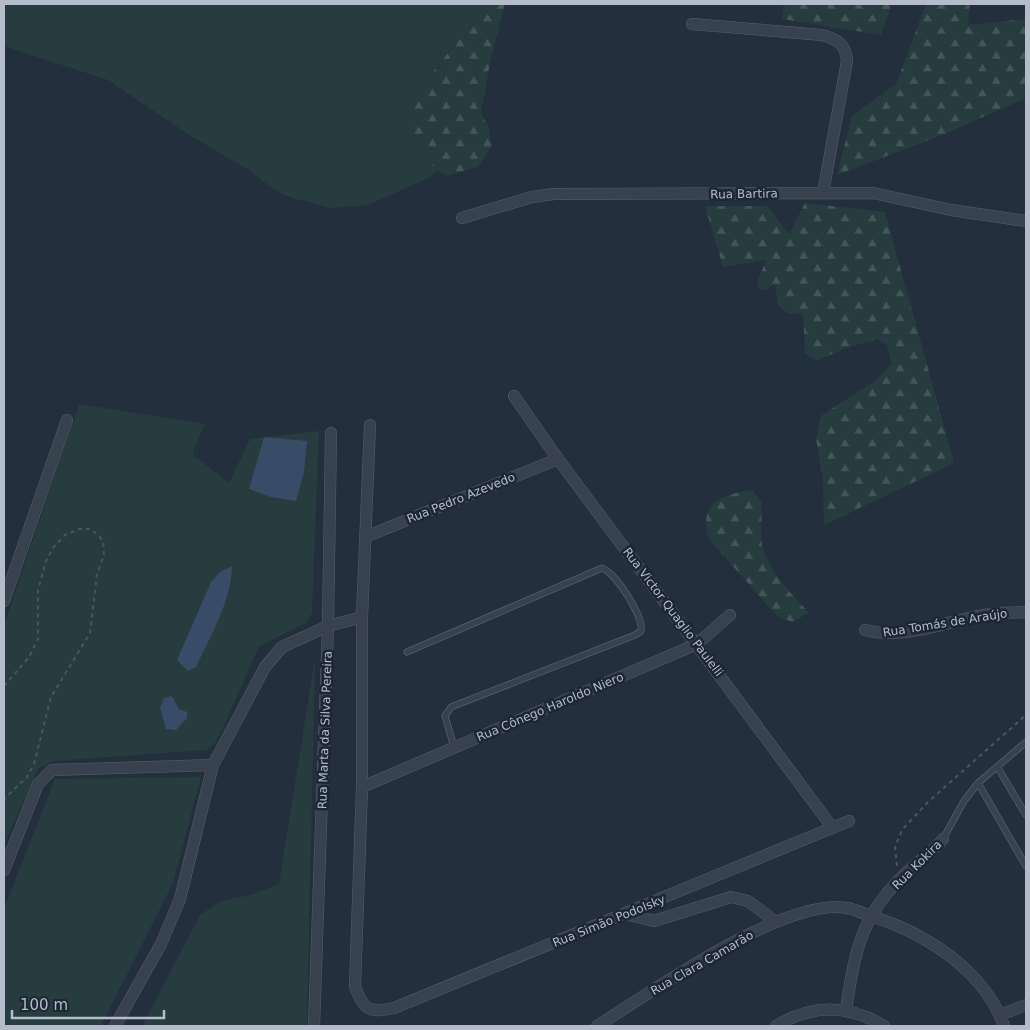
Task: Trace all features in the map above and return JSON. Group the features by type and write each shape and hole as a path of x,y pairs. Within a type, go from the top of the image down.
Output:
{"street":[{"path":"692,24 822,35 836,38 842,44 847,52 847,61 823,194"},
{"name":"Rua Bartira","path":"462,218 532,197 554,194 873,193 951,210 1026,222"},
{"name":"Rua Victor Quaglio Paulelli","path":"514,396 558,459 832,827"},
{"path":"4,601 67,420"},
{"path":"362,787 362,617 370,425"},
{"name":"Rua Marta da Silva Pereira","path":"314,1026 328,626 331,433"},
{"name":"Rua Pedro Azevedo","path":"365,537 558,459"},
{"name":"Rua Tomás de Araújo","path":"865,630 876,633 906,631 991,614 1026,612"},
{"name":"Rua Cônego Haroldo Niero","path":"362,787 697,644 730,615"},
{"path":"115,1026 161,944 180,899 214,765 272,657 282,648 328,626 362,617"},
{"path":"4,870 38,784 52,770 214,765"},
{"name":"Rua Simão Podolsky","path":"362,787 355,986 360,1001 367,1008 377,1012 394,1008 849,821"},
{"name":"Rua Kokira","path":"846,1010 858,946 871,916 900,878 943,838"},
{"path":"625,914 654,921 731,897 748,901 776,922"},
{"name":"Rua Clara Camarão","path":"597,1026 735,941 776,922 805,912 846,908 905,928 937,946 959,962 976,980 1002,1021"},
{"path":"1002,1021 1026,1005"},
{"path":"776,1026 792,1016 813,1010 846,1010 869,1017 884,1026"}],"lane":[{"path":"407,652 602,568 613,575 640,618 641,631 636,635 451,707 445,716 454,747"},
{"name":"Rua Kokira","path":"943,838 964,801 978,783 998,768 1026,742"},
{"path":"998,768 1026,815"},
{"path":"978,783 1026,866"}],"path":[{"path":"4,686 29,657 38,639 38,590 46,561 53,548 65,536 80,529 90,529 98,534 105,548 97,574 90,633 51,697 34,764 27,777 4,799"},
{"path":"900,878 895,862 895,847 902,830 928,802 1026,715"}],"green space":[{"path":"4,4 481,4 473,21 421,87 408,116 433,166 438,170 428,178 368,205 331,208 279,193 247,169 191,136 108,80 4,46"},
{"path":"481,4 505,4 490,62 481,113 489,128 492,146 478,167 446,176 422,154 412,133 408,116 421,87 473,21"},
{"path":"784,4 892,4 881,35 782,19"},
{"path":"926,4 970,4 968,25 1026,19 1026,98 942,135 837,175 852,116 896,84"},
{"path":"805,203 885,212 954,463 824,525 823,481 816,439 822,415 875,381 892,364 887,345 878,339 849,347 815,361 805,353 803,313 788,314 778,305 775,284 766,290 759,289 757,282 766,260 723,267 705,206 767,206 789,234"},
{"path":"79,404 205,424 192,454 229,483 250,439 319,431 312,613 306,623 259,646 222,730 215,743 206,750 53,761 38,769 4,845 4,625"},
{"path":"752,490 762,502 761,534 762,546 766,557 778,577 809,613 792,622 777,616 709,539 706,526 707,516 715,502 731,495"},
{"path":"315,658 307,1026 142,1026 200,915 221,901 250,895 279,884"},
{"path":"201,777 173,883 101,1026 4,1026 4,909 55,779"}],"water":[{"path":"264,437 307,441 304,472 296,501 271,497 249,489"},
{"path":"232,566 228,592 219,618 196,667 188,671 177,660 211,582 220,572"},
{"path":"172,696 179,709 187,712 187,718 176,730 166,729 160,708 164,698"}]}
